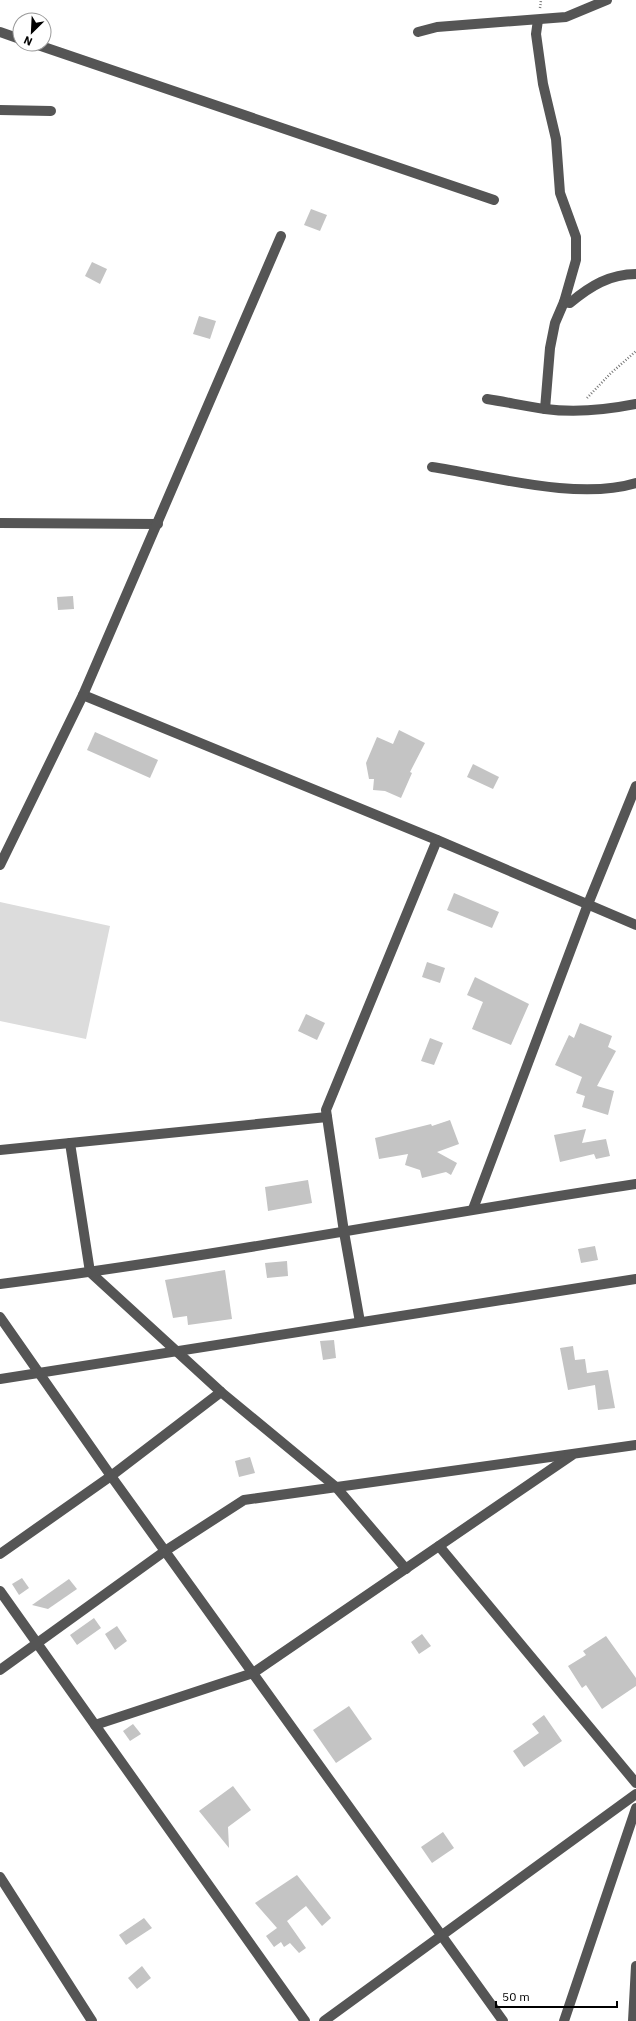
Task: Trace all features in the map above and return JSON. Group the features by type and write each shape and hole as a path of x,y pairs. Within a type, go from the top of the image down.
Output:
{"street":[{"path":"418,32 436,27 566,17 608,0"},
{"path":"538,20 536,34 544,84 556,139 560,193 576,238 576,260 554,330 545,409"},
{"path":"0,32 12,36"},
{"path":"52,50 494,200"},
{"path":"0,110 51,110"},
{"path":"0,865 5,844 83,695 281,236"},
{"path":"564,302 570,303 587,289 605,279 622,274 636,274"},
{"path":"487,399 545,409 575,411 612,409 636,404"},
{"path":"432,467 516,482 568,488 604,490 636,483"},
{"path":"0,523 158,524"},
{"path":"83,695 437,840 636,925"},
{"path":"473,1209 588,904 636,786"},
{"path":"360,1322 344,1232 326,1110 437,840"},
{"path":"0,1150 327,1117"},
{"path":"70,1143 90,1272 221,1392 336,1487 406,1569"},
{"path":"0,1284 90,1272 344,1232 473,1209 636,1184"},
{"path":"0,1379 636,1279"},
{"path":"0,1317 110,1476 503,2021"},
{"path":"0,1554 110,1476 221,1392"},
{"path":"0,1670 165,1551 244,1500 636,1445"},
{"path":"95,1725 253,1673 574,1454"},
{"path":"439,1546 636,1782"},
{"path":"0,1591 305,2021"},
{"path":"324,2021 442,1937 636,1794"},
{"path":"564,2021 636,1808"},
{"path":"1,1879 91,2020"},
{"path":"633,2021 636,1966"}],"path":[{"path":"575,411 610,374 636,351"}],"shaded area":[{"path":"0,902 110,926 86,1039 0,1021"}],"building":[{"path":"311,209 327,215 320,231 304,225"},
{"path":"92,262 107,269 100,284 85,276"},
{"path":"199,316 216,321 210,339 193,334"},
{"path":"73,596 74,609 58,610 57,597"},
{"path":"399,730 425,743 410,772 412,773 401,798 385,791 373,790 374,779 369,779 366,763 377,737 393,744"},
{"path":"95,732 158,760 150,778 87,750"},
{"path":"473,764 499,777 493,789 467,777"},
{"path":"454,893 499,912 492,928 447,910"},
{"path":"427,962 445,968 440,983 422,977"},
{"path":"475,977 529,1004 511,1045 472,1029 483,1002 467,995"},
{"path":"306,1014 325,1023 317,1040 298,1031"},
{"path":"580,1023 612,1036 608,1047 616,1051 597,1086 614,1091 608,1115 582,1107 585,1096 576,1093 582,1077 555,1065 569,1035 574,1038"},
{"path":"430,1038 443,1043 434,1065 421,1061"},
{"path":"450,1120 459,1144 437,1152 457,1163 451,1175 446,1172 422,1178 420,1170 405,1165 408,1154 379,1159 375,1138 431,1124 432,1126"},
{"path":"586,1129 582,1143 606,1139 610,1156 596,1159 594,1154 560,1162 554,1135"},
{"path":"308,1180 312,1203 268,1211 265,1187"},
{"path":"595,1246 598,1260 581,1263 578,1249"},
{"path":"287,1261 288,1276 267,1278 265,1263"},
{"path":"225,1270 232,1319 188,1325 187,1316 173,1318 165,1280"},
{"path":"334,1340 336,1358 323,1360 320,1341"},
{"path":"573,1346 575,1360 585,1359 587,1373 608,1370 615,1408 598,1410 595,1385 568,1390 560,1348"},
{"path":"250,1457 255,1473 239,1477 235,1461"},
{"path":"22,1578 29,1588 19,1595 12,1584"},
{"path":"69,1579 77,1589 48,1609 32,1605"},
{"path":"94,1618 101,1628 77,1645 70,1635"},
{"path":"117,1626 127,1641 115,1650 105,1634"},
{"path":"422,1634 431,1646 419,1654 411,1642"},
{"path":"606,1636 636,1678 636,1686 602,1709 586,1685 582,1688 568,1666 586,1655 583,1651"},
{"path":"349,1706 372,1739 336,1763 313,1730"},
{"path":"544,1715 562,1741 524,1767 513,1751 539,1733 532,1724"},
{"path":"133,1724 141,1734 130,1741 123,1731"},
{"path":"233,1786 251,1810 228,1827 229,1848 199,1811"},
{"path":"443,1832 454,1848 432,1863 421,1847"},
{"path":"297,1875 331,1918 322,1926 306,1906 287,1921 306,1948 299,1953 290,1943 284,1947 281,1942 274,1947 266,1936 277,1928 255,1903"},
{"path":"144,1918 152,1928 126,1945 119,1935"},
{"path":"142,1966 151,1978 137,1989 128,1978"}]}
